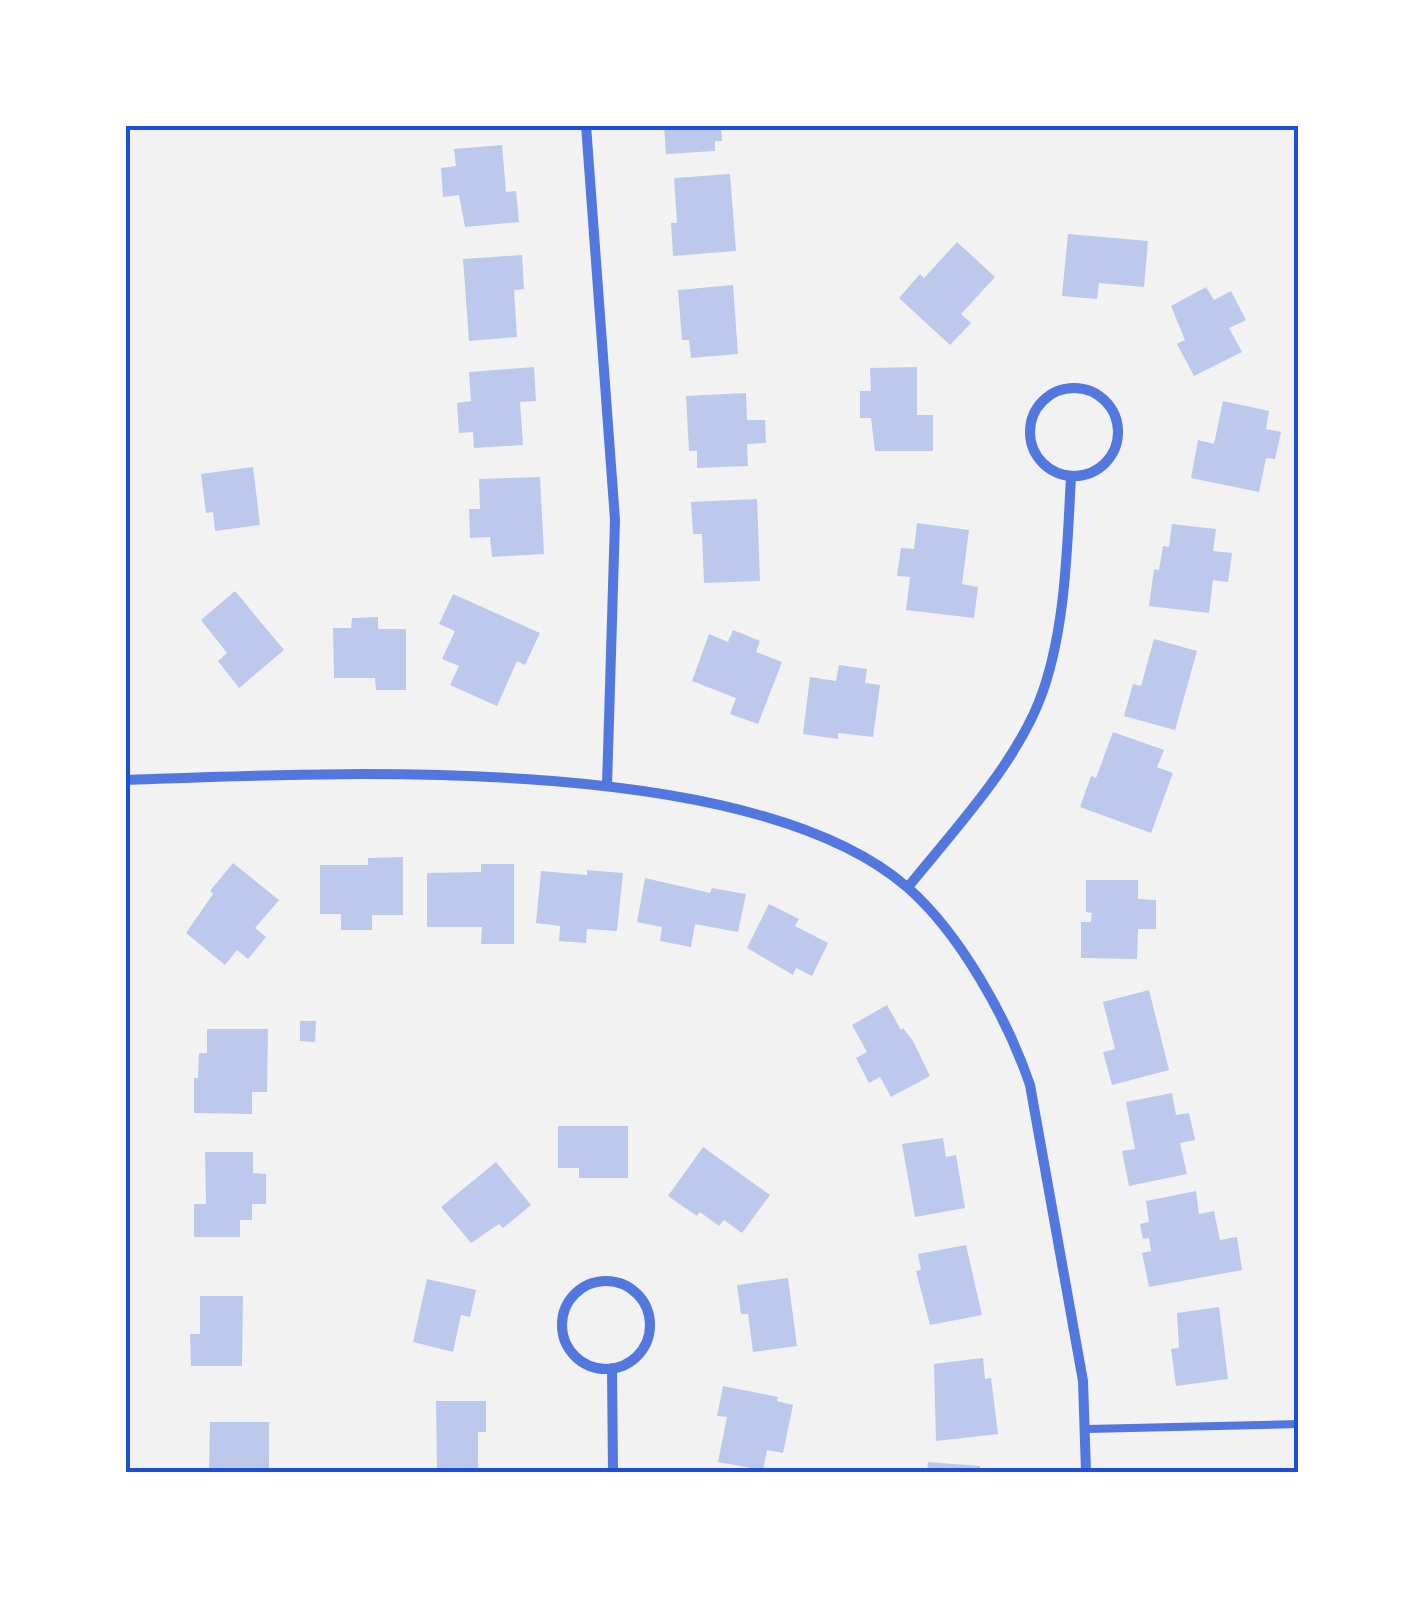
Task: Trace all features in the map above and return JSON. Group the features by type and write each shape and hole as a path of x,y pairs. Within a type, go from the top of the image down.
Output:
{"street":[{"path":"586,125 615,520 608,786"},
{"path":"1084,388 1110,405 1119,434 1109,460 1099,470 1072,477 1046,467 1031,444 1030,430 1033,414 1054,392 1084,388"},
{"path":"908,888 1009,756 1042,694 1058,631 1072,477"},
{"path":"125,780 344,775 608,786 738,809 787,823 869,861 908,888 989,992 1019,1052 1030,1085 1068,1284 1087,1428 1086,1472"},
{"path":"600,1280 630,1287 642,1297 648,1311 650,1326 640,1352 630,1362 612,1368 589,1366 577,1359 562,1336 564,1307 586,1284 600,1280"},
{"path":"612,1368 613,1472"}],"lane":[{"path":"1087,1428 1299,1424"}],"building":[{"path":"664,125 721,125 722,141 715,141 715,151 666,154"},
{"path":"502,145 506,192 516,191 519,222 465,227 459,195 443,197 441,168 456,166 454,149"},
{"path":"730,174 736,251 673,256 671,223 677,223 674,178"},
{"path":"1068,234 1148,241 1144,287 1099,283 1097,299 1062,296"},
{"path":"957,242 995,277 961,314 971,323 950,345 899,298"},
{"path":"522,255 524,289 514,290 517,337 469,341 463,259"},
{"path":"733,285 738,354 691,358 689,340 682,340 678,290"},
{"path":"1206,287 1214,300 1231,291 1246,320 1229,328 1242,352 1194,376 1177,344 1185,340 1171,306"},
{"path":"534,367 536,401 520,402 523,445 474,448 473,432 459,433 457,403 471,401 469,372"},
{"path":"917,367 917,415 933,415 933,451 875,451 871,418 860,418 860,391 871,391 870,368"},
{"path":"746,393 747,420 765,420 766,443 747,444 748,466 697,468 697,451 689,451 686,396"},
{"path":"1223,401 1269,411 1266,429 1281,432 1275,459 1266,458 1259,492 1191,478 1198,440 1214,444"},
{"path":"253,467 260,525 215,531 213,512 206,513 201,474"},
{"path":"540,477 544,554 492,557 490,537 470,538 469,509 480,509 479,479"},
{"path":"757,499 760,581 704,583 702,534 693,534 691,502"},
{"path":"917,523 969,530 962,584 978,587 974,618 906,610 910,577 897,576 901,548 914,549"},
{"path":"1172,524 1216,529 1213,551 1232,553 1228,582 1213,580 1209,613 1149,606 1154,569 1159,570 1163,546 1169,547"},
{"path":"235,591 284,650 239,688 218,661 227,653 201,620"},
{"path":"453,594 540,633 525,665 517,661 497,706 450,685 459,666 442,659 455,631 439,624"},
{"path":"378,617 378,629 406,629 406,690 376,690 375,678 334,678 333,628 351,628 352,618"},
{"path":"733,630 760,641 756,652 782,662 758,724 730,714 736,698 692,681 709,634 728,642"},
{"path":"1154,639 1197,651 1175,730 1124,716 1133,684 1141,686"},
{"path":"839,665 867,669 865,683 880,685 873,737 838,733 838,739 803,734 810,677 836,681"},
{"path":"1113,732 1164,750 1157,767 1173,773 1151,833 1080,807"},
{"path":"403,857 403,915 372,915 372,930 341,930 341,914 320,914 320,865 368,865 368,858"},
{"path":"233,863 279,900 255,928 266,937 248,959 237,950 225,965 186,933 213,894 210,891"},
{"path":"481,864 514,864 514,944 481,944 482,927 427,927 427,873 481,872"},
{"path":"587,870 623,873 617,931 587,929 586,943 559,941 560,926 536,923 541,871 587,875"},
{"path":"645,878 710,893 712,888 746,894 738,932 695,924 691,947 660,941 662,927 637,922"},
{"path":"1086,880 1138,880 1138,899 1156,900 1156,929 1138,929 1137,959 1081,958 1081,922 1091,922 1092,913 1086,912"},
{"path":"769,904 799,919 795,926 828,943 812,976 796,968 793,975 747,948"},
{"path":"1149,990 1169,1070 1112,1085 1103,1052 1115,1049 1103,1002"},
{"path":"887,1005 901,1030 913,1041 930,1076 891,1097 880,1077 869,1083 856,1058 867,1052 852,1025"},
{"path":"300,1021 316,1021 315,1042 300,1041"},
{"path":"207,1029 268,1029 267,1092 252,1092 252,1114 194,1113 194,1078 198,1078 199,1053 207,1053"},
{"path":"1172,1093 1176,1115 1189,1113 1195,1140 1180,1143 1187,1174 1129,1186 1122,1151 1135,1149 1126,1102"},
{"path":"558,1126 628,1126 628,1178 579,1178 579,1168 558,1168"},
{"path":"943,1138 946,1157 956,1155 965,1208 915,1217 902,1144"},
{"path":"703,1147 770,1195 742,1233 724,1220 719,1226 700,1212 697,1216 668,1196"},
{"path":"205,1152 253,1152 253,1173 266,1174 266,1204 252,1204 252,1220 240,1220 240,1237 194,1237 194,1204 206,1204"},
{"path":"496,1162 531,1205 503,1228 499,1224 471,1243 441,1207"},
{"path":"1196,1191 1199,1214 1214,1211 1220,1240 1237,1237 1242,1270 1149,1287 1142,1253 1151,1251 1149,1238 1143,1239 1140,1224 1149,1222 1146,1201"},
{"path":"966,1245 982,1315 930,1325 916,1271 921,1270 918,1254"},
{"path":"788,1278 797,1346 753,1352 748,1314 741,1314 737,1285"},
{"path":"427,1279 476,1290 470,1317 461,1315 453,1352 413,1342"},
{"path":"200,1296 243,1296 242,1366 191,1366 190,1334 200,1334"},
{"path":"1219,1307 1228,1379 1176,1386 1171,1349 1179,1348 1177,1313"},
{"path":"983,1358 985,1379 991,1378 998,1434 936,1441 934,1364"},
{"path":"723,1386 778,1397 777,1401 793,1405 783,1453 767,1450 763,1470 718,1462 727,1417 717,1416"},
{"path":"436,1401 486,1401 486,1432 478,1432 478,1469 437,1470"},
{"path":"210,1422 269,1422 269,1472 209,1472"},
{"path":"928,1462 980,1466 980,1472 927,1472"}]}
